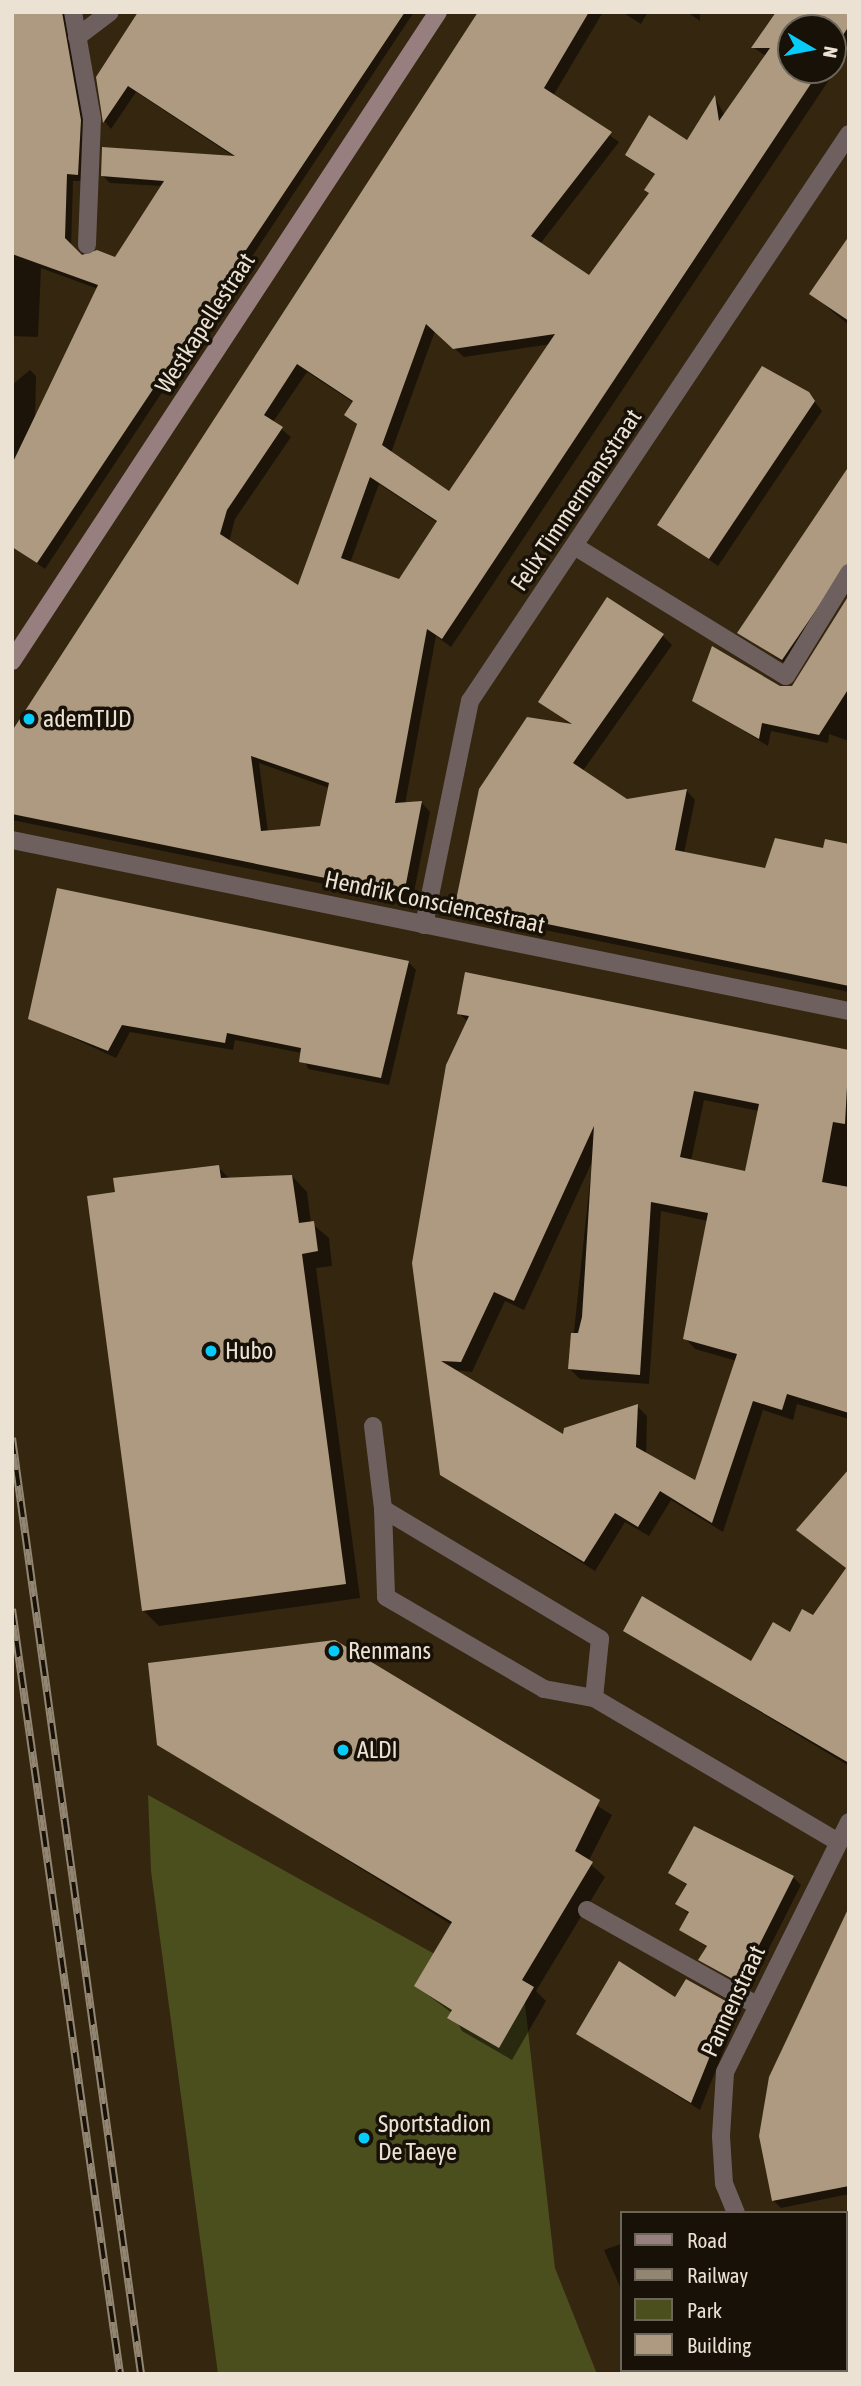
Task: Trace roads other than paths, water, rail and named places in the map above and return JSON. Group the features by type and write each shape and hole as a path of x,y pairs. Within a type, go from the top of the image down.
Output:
{"street":[{"path":"73,12 92,119 87,245"},
{"path":"77,37 110,12"},
{"name":"Westkapellestraat","path":"12,661 438,12"},
{"name":"Felix Timmermansstraat","path":"425,925 470,701 576,547 849,134"},
{"path":"576,547 786,676 849,573"},
{"name":"Hendrik Consciencestraat","path":"12,840 849,1011"},
{"path":"373,1426 383,1509 386,1597 544,1689 594,1698 838,1842"},
{"path":"383,1509 600,1639 594,1698"},
{"name":"Pannenstraat","path":"735,2211 724,2184 721,2136 726,2073 756,2006 849,1822"},
{"path":"587,1910 756,2006"}],"railway":[{"path":"12,1438 141,2374"},
{"path":"12,1609 120,2374"}],"place":[{"name":"ademTIJD","path":"29,719"},
{"name":"Hubo","path":"211,1351"},
{"name":"Renmans","path":"334,1651"},
{"name":"ALDI","path":"343,1750"},
{"name":"Sportstadion De Taeye","path":"364,2138"}]}
